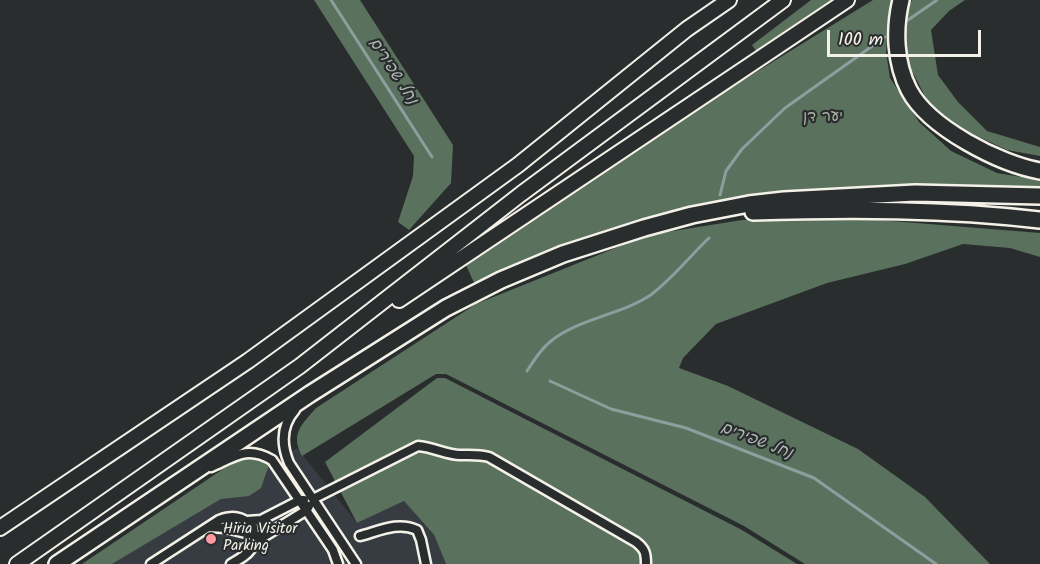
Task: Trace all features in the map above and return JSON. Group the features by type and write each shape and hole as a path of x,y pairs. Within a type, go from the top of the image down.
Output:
{"highway":[{"path":"0,528 248,361 518,165 687,29 729,0"},
{"path":"300,366 521,194 783,0"},
{"path":"17,564 300,366 847,0"},
{"path":"901,0 897,48 910,91 922,107 948,129 985,152 1011,163 1040,171"},
{"path":"57,564 310,394 446,308 501,280 583,247 693,215 784,200 915,193 1040,196"},
{"path":"693,215 836,209 912,210 1040,220"}],"street":[{"path":"310,394 286,421 283,441 289,463 356,564"},
{"path":"151,564 219,520 231,516 247,520 261,520 300,500 313,499 418,446 429,446 461,455 477,453 489,457 636,543 643,548 646,554 646,564"},
{"path":"183,480 240,454 251,452 261,454 272,460 333,550 338,564"},
{"path":"208,527 226,528 255,539 266,537 307,510 313,499"},
{"path":"231,564 250,551 255,539 253,526 247,520"},
{"path":"360,536 398,525 408,526 417,530 422,540 426,564"}],"shaded area":[{"path":"297,448 357,523 404,501 434,536 446,564 112,564 221,499"}],"green space":[{"path":"314,0 360,0 453,145 451,183 409,230 398,222 413,176 414,156"},
{"path":"811,0 834,0 758,54 752,45"},
{"name":"יער דן","path":"873,0 894,0 888,21 886,52 890,78 919,122 951,151 997,173 1040,180 1040,187 961,187 774,196 476,287 465,263 698,108"},
{"path":"912,0 965,0 949,11 931,30 938,75 958,102 987,131 1040,147 1040,156 1007,150 964,130 929,104 911,69 902,39 906,12"},
{"path":"742,220 879,220 1040,233 1040,257 1010,248 963,244 905,264 827,283 716,324 683,358 679,368 728,386 858,449 925,497 990,564 805,564 744,526 446,374 436,374 302,456 297,435 302,424 316,408 476,304 648,235"},
{"path":"437,378 445,378 742,530 797,564 446,564 434,535 404,501 357,523 325,462"},
{"path":"255,456 269,465 261,488 249,496 221,499 112,564 82,564 229,465"}],"waterway":[{"name":"נחל שפירים","path":"331,0 432,157"},
{"path":"908,20 937,0"},
{"path":"720,195 726,171 742,149 785,108 885,37"},
{"path":"527,371 544,348 562,333 628,307 652,294 709,238"},
{"name":"נחל שפירים","path":"550,381 611,409 686,428 814,478 936,564"}],"place":[{"name":"Hiria Visitor Parking","path":"211,539"}]}
